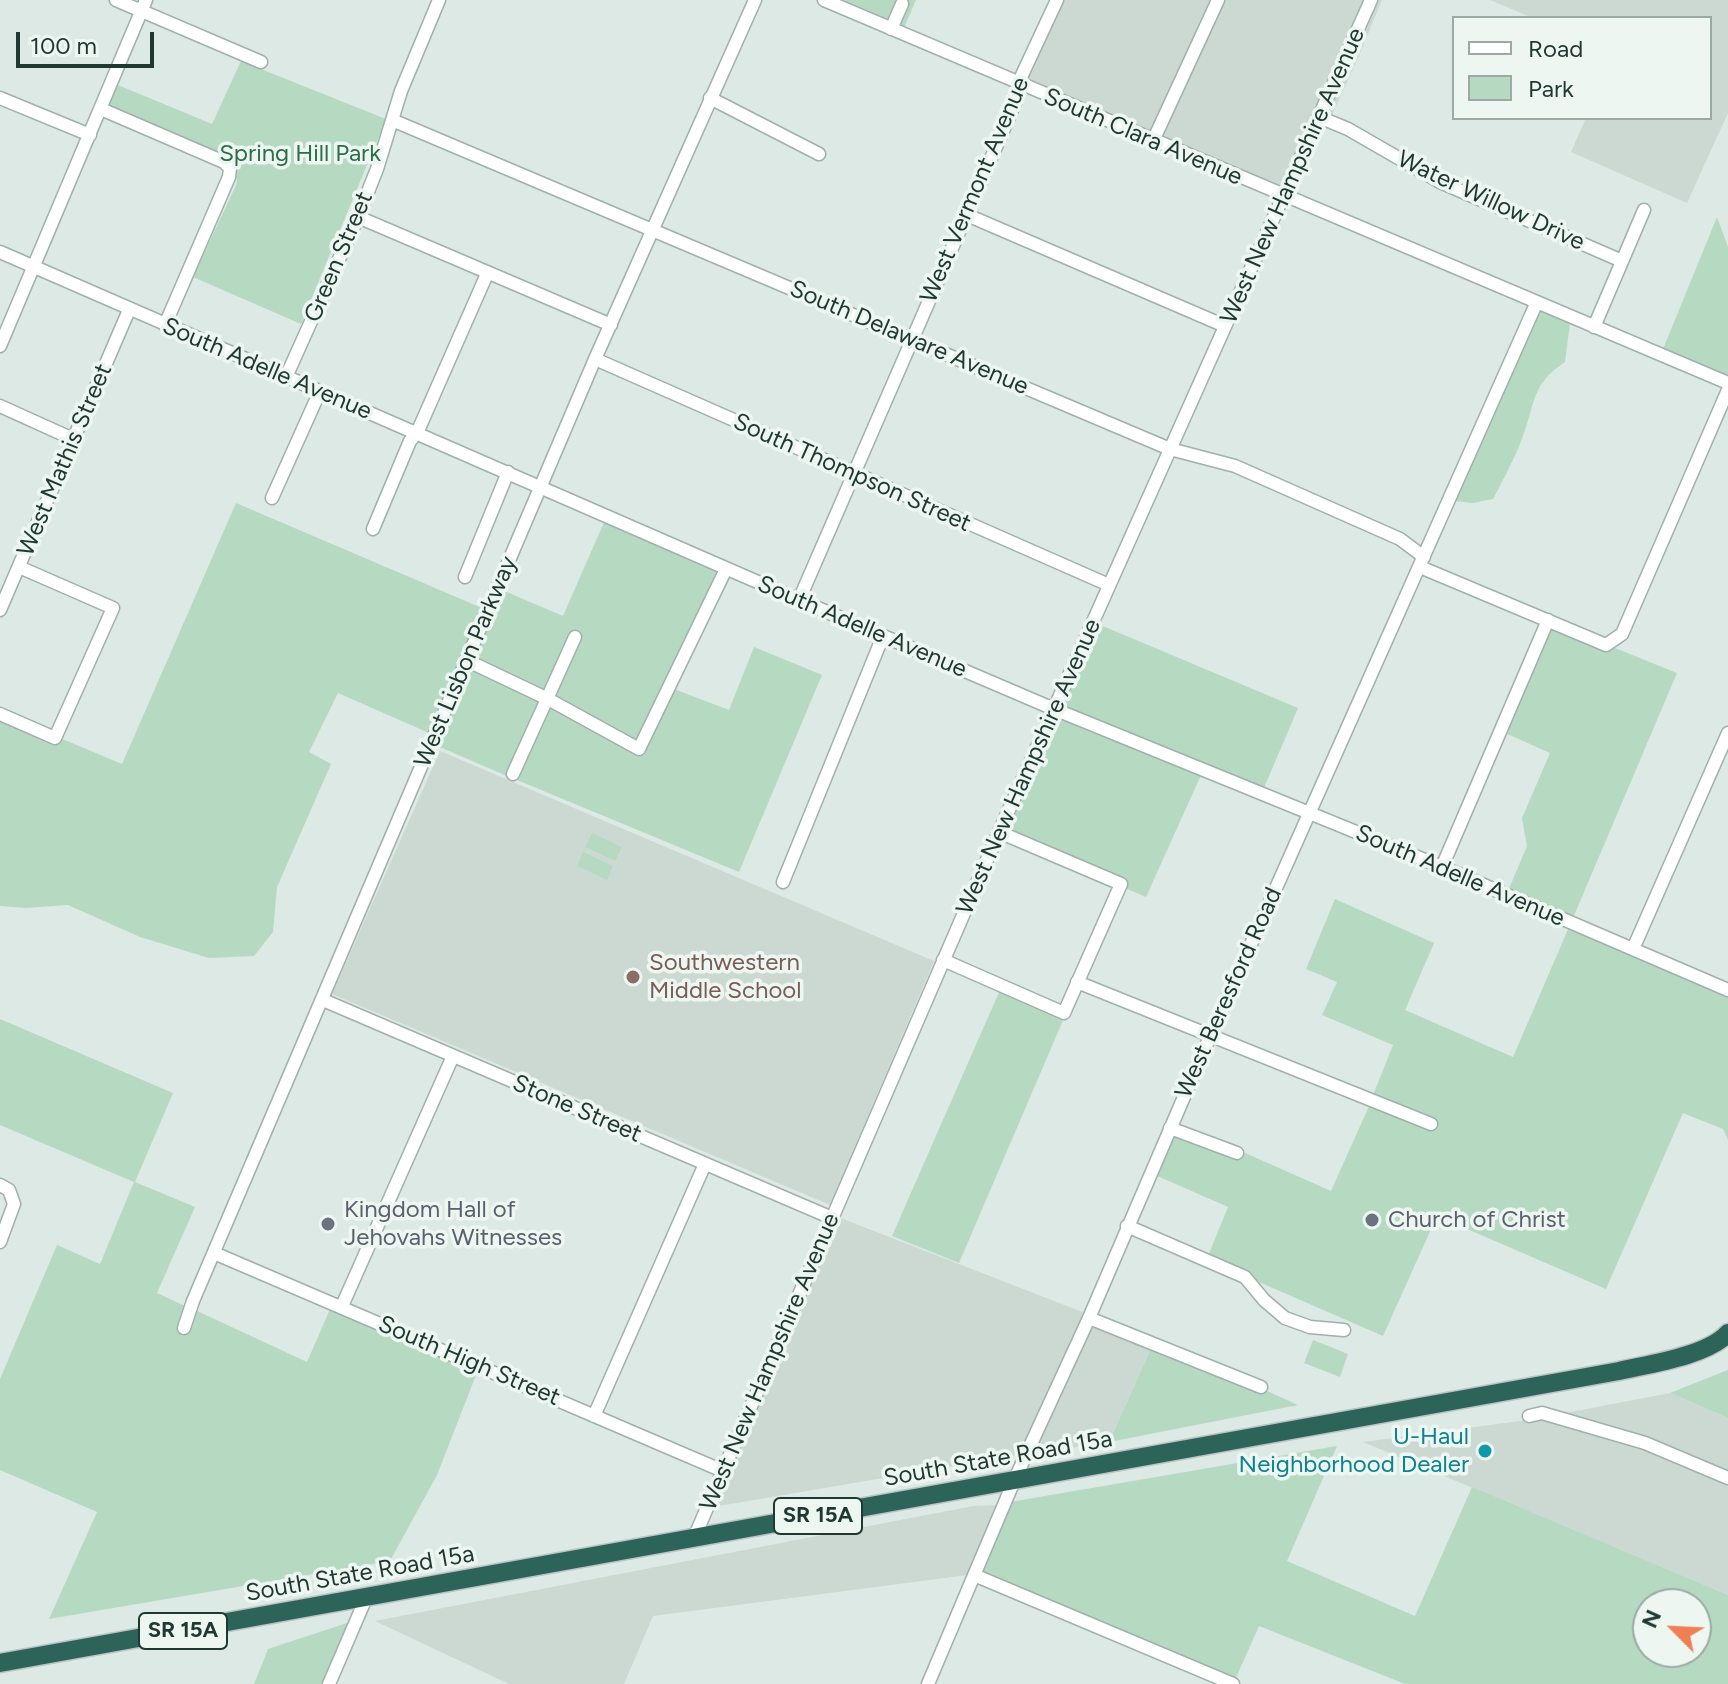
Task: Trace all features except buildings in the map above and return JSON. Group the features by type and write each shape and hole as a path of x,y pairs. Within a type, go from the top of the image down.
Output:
{"highway":[{"name":"South State Road 15a","path":"0,1663 1619,1371 1661,1362 1725,1341"}],"street":[{"path":"116,0 144,6 261,62"},
{"name":"Green Street","path":"286,377 358,217 377,169 401,91 439,0"},
{"name":"West Lisbon Parkway","path":"184,1328 595,359 755,0"},
{"name":"South Clara Avenue","path":"824,0 1728,383"},
{"name":"West Vermont Avenue","path":"799,600 1019,94 1022,75 1057,0"},
{"path":"1153,141 1218,0"},
{"name":"West New Hampshire Avenue","path":"694,1538 999,832 1371,0"},
{"path":"891,29 902,4"},
{"path":"0,346 144,6"},
{"path":"0,98 90,135"},
{"path":"710,98 819,154"},
{"path":"101,109 224,162 230,168 229,177 165,325"},
{"name":"Water Willow Drive","path":"1319,117 1348,129 1440,182 1622,261"},
{"name":"South Delaware Avenue","path":"392,120 1170,449 1235,466 1400,539 1422,562 1606,645 1622,634 1728,390"},
{"path":"1594,327 1644,210"},
{"path":"967,215 1225,326"},
{"path":"358,217 611,325"},
{"name":"South Adelle Avenue","path":"0,252 726,569 1054,709 1442,867 1728,990"},
{"path":"373,529 487,274"},
{"name":"West Beresford Road","path":"928,1684 1014,1481 1089,1318 1211,1034 1536,304"},
{"name":"West Mathis Street","path":"0,610 129,310"},
{"name":"South Thompson Street","path":"595,359 1109,585"},
{"path":"272,498 320,391"},
{"path":"0,406 73,439"},
{"path":"465,577 508,472"},
{"path":"0,714 55,738 113,608 19,567"},
{"path":"466,660 548,699 639,749 726,569"},
{"path":"1442,867 1548,620"},
{"path":"783,882 883,636"},
{"path":"513,774 575,637"},
{"path":"1633,949 1728,733"},
{"path":"943,960 1064,1013 1121,884 999,832"},
{"path":"1077,982 1431,1124"},
{"name":"Stone Street","path":"323,1000 832,1218"},
{"path":"342,1306 453,1056"},
{"path":"1170,1128 1237,1153"},
{"path":"594,1416 705,1164"},
{"path":"0,1242 14,1204 4,1188"},
{"path":"1127,1226 1245,1277 1264,1300 1285,1318 1310,1327 1344,1330"},
{"name":"South High Street","path":"214,1253 723,1471"},
{"path":"1089,1318 1261,1387"},
{"path":"1529,1416 1542,1413 1645,1443 1728,1478"},
{"path":"974,1575 1233,1684"},
{"path":"329,1684 366,1598"}],"shaded area":[{"path":"1063,0 1212,0 1151,135 1027,82"},
{"path":"1224,0 1365,0 1280,190 1160,139"},
{"path":"1377,0 1382,0 1358,58 1331,117 1326,115"},
{"path":"1490,0 1728,0 1728,113 1687,203 1571,152 1585,120 1712,120 1712,16 1528,16"},
{"name":"Southwestern Middle School","path":"440,751 934,961 830,1205 332,994"},
{"path":"838,1217 1085,1313 1019,1455 713,1507"},
{"path":"1092,1324 1151,1348 1109,1442 1032,1454"},
{"path":"1670,1393 1728,1418 1728,1473 1560,1414"},
{"path":"1542,1418 1644,1447 1728,1484 1728,1595 1712,1588 1363,1442"},
{"path":"998,1505 968,1575 653,1616 624,1684 509,1684 375,1621 973,1506"}],"green space":[{"path":"835,0 916,0 903,30"},
{"name":"Spring Hill Park","path":"241,61 386,119 301,324 193,277 237,183 234,160 108,107 118,85 212,124"},
{"path":"1717,217 1728,247 1728,376 1663,349"},
{"path":"1539,310 1570,323 1565,362 1540,386 1520,444 1493,499 1473,503 1454,501"},
{"path":"236,503 482,608 429,733 338,693 309,752 331,764 277,887 273,932 254,956 209,958 140,937 68,905 0,906 0,719 57,744 60,738 122,764"},
{"path":"605,520 719,571 636,742 555,697 581,634 571,631 545,693 473,658 502,590 563,616"},
{"path":"1098,624 1298,708 1264,788 1061,706"},
{"path":"1551,627 1677,673 1573,918 1508,891 1527,846 1522,818 1550,753 1505,733"},
{"path":"754,647 822,675 739,872 517,780 551,706 641,755 674,689 729,710"},
{"path":"469,667 541,701 507,776 442,748 435,748"},
{"path":"1057,715 1202,773 1146,897 1125,888 1127,882 1006,830"},
{"path":"592,833 622,847 615,861 585,847"},
{"path":"583,852 613,866 607,880 577,866"},
{"path":"1335,899 1434,943 1405,1010 1513,1057 1569,927 1728,995 1728,1140 1723,1129 1683,1113 1606,1289 1437,1216 1383,1336 1252,1279 1208,1256 1228,1207 1155,1175 1173,1134 1240,1160 1243,1152 1331,1191 1370,1104 1433,1130 1437,1122 1373,1095 1393,1045 1322,1015 1337,982 1306,969"},
{"path":"1000,990 1064,1018 959,1263 892,1236"},
{"path":"0,1019 173,1093 135,1182 195,1207 157,1293 185,1306 178,1330 188,1333 195,1310 307,1362 331,1307 478,1370 437,1475 390,1561 49,1619 97,1512 0,1470 0,1379 57,1245 100,1264 134,1182 0,1125"},
{"path":"1313,1340 1348,1354 1340,1377 1304,1363"},
{"path":"1151,1348 1263,1394 1265,1390 1298,1405 1109,1442"},
{"path":"1728,1370 1728,1418 1670,1393"},
{"path":"1337,1446 1287,1561 1415,1616 1472,1487 1711,1588 1632,1588 1632,1668 1712,1668 1712,1588 1728,1595 1728,1684 1405,1684 1259,1626 1235,1680 980,1573 1010,1502"},
{"path":"350,1622 323,1684 254,1684 268,1649"}],"place":[{"name":"Southwestern Middle School","path":"633,977"},
{"name":"Church of Christ","path":"1372,1220"},
{"name":"Kingdom Hall of Jehovahs Witnesses","path":"328,1224"},
{"name":"U-Haul Neighborhood Dealer","path":"1485,1451"}]}
